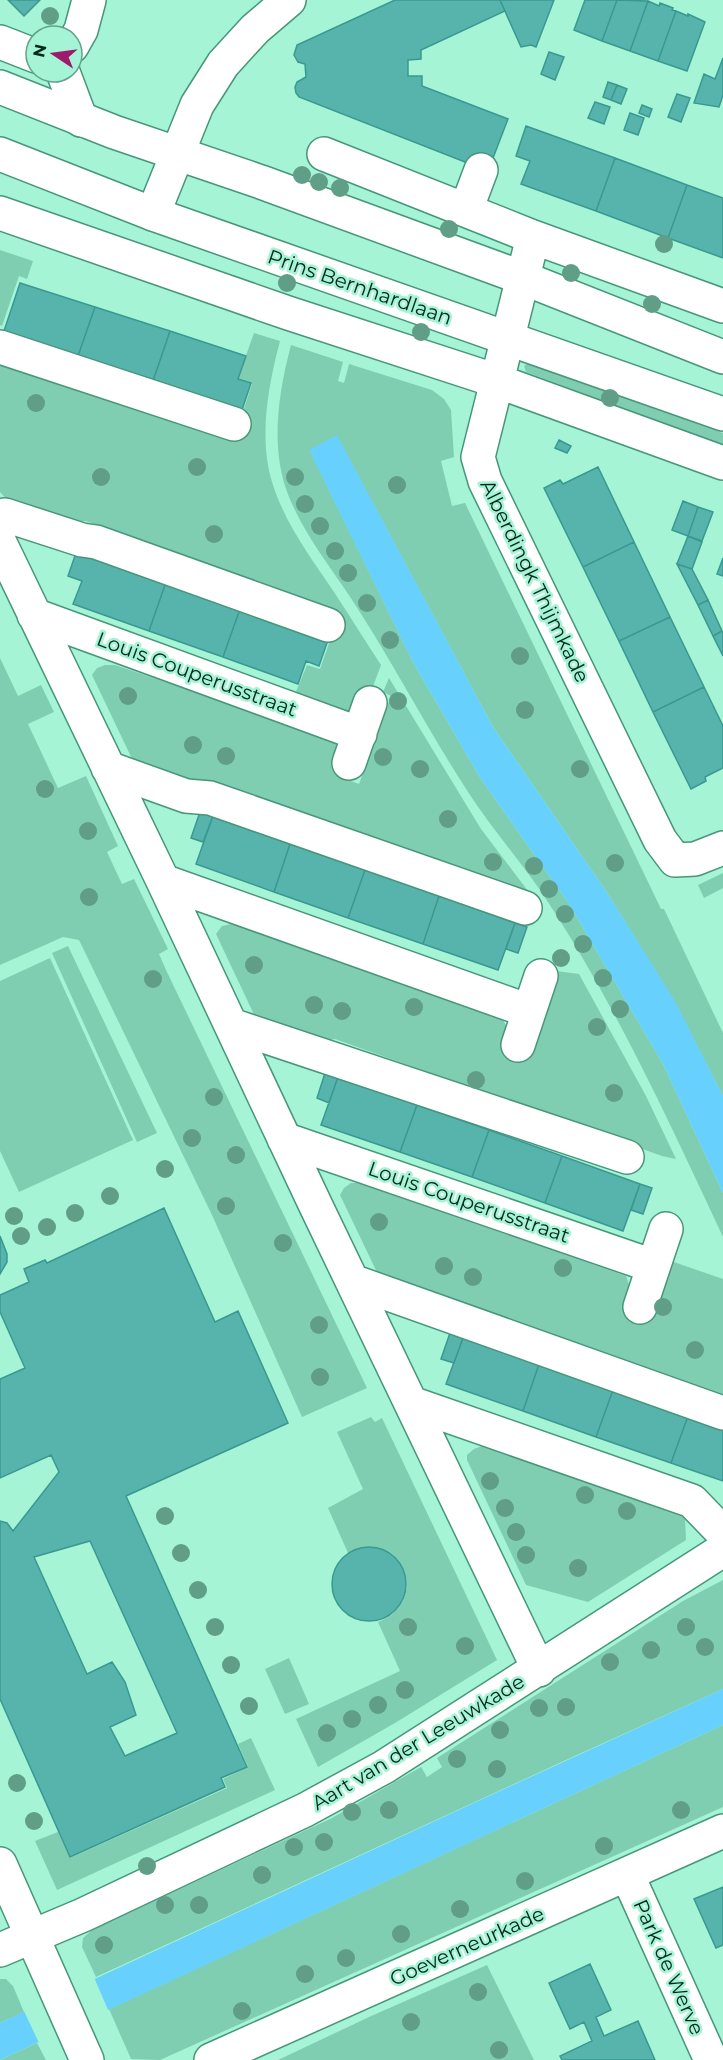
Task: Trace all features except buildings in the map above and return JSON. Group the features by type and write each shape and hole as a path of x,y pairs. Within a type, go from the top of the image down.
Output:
{"street":[{"path":"83,24 89,0"},
{"path":"153,214 197,105 223,64 255,29 290,0"},
{"path":"0,42 24,51"},
{"path":"68,84 81,120"},
{"path":"0,87 81,120 269,185 523,278 723,357"},
{"name":"Prins Bernhardlaan","path":"0,154 153,214 723,414"},
{"path":"324,154 533,237 723,306"},
{"path":"393,231 460,208 481,170"},
{"path":"0,213 75,241 497,381 723,462"},
{"name":"Alberdingk Thijmkade","path":"533,237 478,457 491,492 660,840 675,860 695,859 723,848"},
{"path":"0,347 234,424"},
{"path":"0,516 5,515 82,540 96,542 328,625"},
{"path":"0,543 164,881 284,1138 539,1670"},
{"name":"Louis Couperusstraat","path":"34,615 354,748 370,703"},
{"path":"108,768 186,796 210,798 525,908"},
{"path":"164,881 529,1011"},
{"path":"518,1045 541,976"},
{"path":"231,1025 627,1157"},
{"name":"Louis Couperusstraat","path":"284,1138 654,1266"},
{"path":"640,1307 666,1229"},
{"path":"352,1281 723,1413"},
{"path":"411,1403 692,1501 723,1533"},
{"name":"Aart van der Leeuwkade","path":"0,1950 83,1915 305,1810 384,1767 539,1670 723,1550"},
{"name":"Goeverneurkade","path":"211,2060 723,1831"},
{"path":"0,1864 84,2051"},
{"name":"Park de Werve","path":"627,1874 711,2060"}],"green space":[{"path":"0,250 33,261 27,279 19,276 2,326 0,325"},
{"path":"254,333 280,341 269,394 265,432 269,468 278,500 300,541 381,665 372,689 350,713 293,699 307,665 320,669 340,612 86,521 62,524 14,507 0,492 0,365 233,442 252,384 238,378"},
{"path":"291,345 343,362 338,381 344,383 349,364 432,390 444,399 451,410 454,457 441,461 452,506 465,503 723,1033 723,1096 674,1001 606,891 493,727 337,436 310,451 414,664 481,779 569,904 663,1064 723,1193 723,1237 638,1060 567,931 468,792 363,617 300,521 285,486 278,451 280,398"},
{"path":"528,363 723,433 723,445 526,372 524,366"},
{"path":"0,658 18,696 41,685 54,712 28,724 58,788 86,776 118,846 107,852 122,884 134,879 168,949 159,954 166,970 367,1388 302,1417 212,1215 79,940 63,937 0,965"},
{"path":"115,665 332,738 341,751 337,776 359,784 391,696 383,692 389,678 481,829 528,891 526,893 209,780 193,786 134,763 92,675 97,668"},
{"path":"723,873 723,888 704,898 698,885"},
{"path":"231,924 501,1017 507,1027 556,971 579,974 646,1096 676,1159 662,1156 335,1039 318,1043 258,1023 216,934 222,926"},
{"path":"68,946 157,1133 137,1142 52,953"},
{"path":"50,958 133,1140 19,1192 0,1151 0,981"},
{"path":"351,1183 358,1183 626,1276 632,1293 668,1260 723,1279 723,1394 462,1302 442,1307 383,1285 340,1195"},
{"path":"371,1417 375,1422 382,1418 497,1660 318,1767 296,1719 400,1671 378,1622 395,1612 404,1599 407,1584 404,1570 395,1557 383,1549 367,1547 348,1553 328,1508 363,1489 337,1432"},
{"path":"482,1446 685,1518 686,1540 588,1602 526,1585 467,1460 467,1455"},
{"path":"723,1580 723,1689 96,1977 82,1947 83,1938 92,1930 332,1818 421,1767 427,1777 442,1767 437,1758 683,1601"},
{"path":"289,1658 309,1704 285,1714 265,1669"},
{"path":"723,1725 723,1807 160,2060 131,2059 109,2009"},
{"path":"251,1738 275,1790 57,1890 35,1841 58,1832 70,1858 227,1788 223,1779 248,1767 238,1744"},
{"path":"487,1965 534,2060 278,2060 369,2017"},
{"path":"0,1979 6,1979 13,1986 24,2012 0,2023"},
{"path":"37,2043 46,2060 0,2060"}],"water":[{"path":"337,435 493,727 606,891 675,1001 723,1096 723,1193 663,1064 569,904 481,779 414,664 309,450"},
{"path":"723,1689 723,1725 0,2060 0,2023"}],"pier":[{"path":"93,1975 109,2012 40,2045 23,2009"}]}
